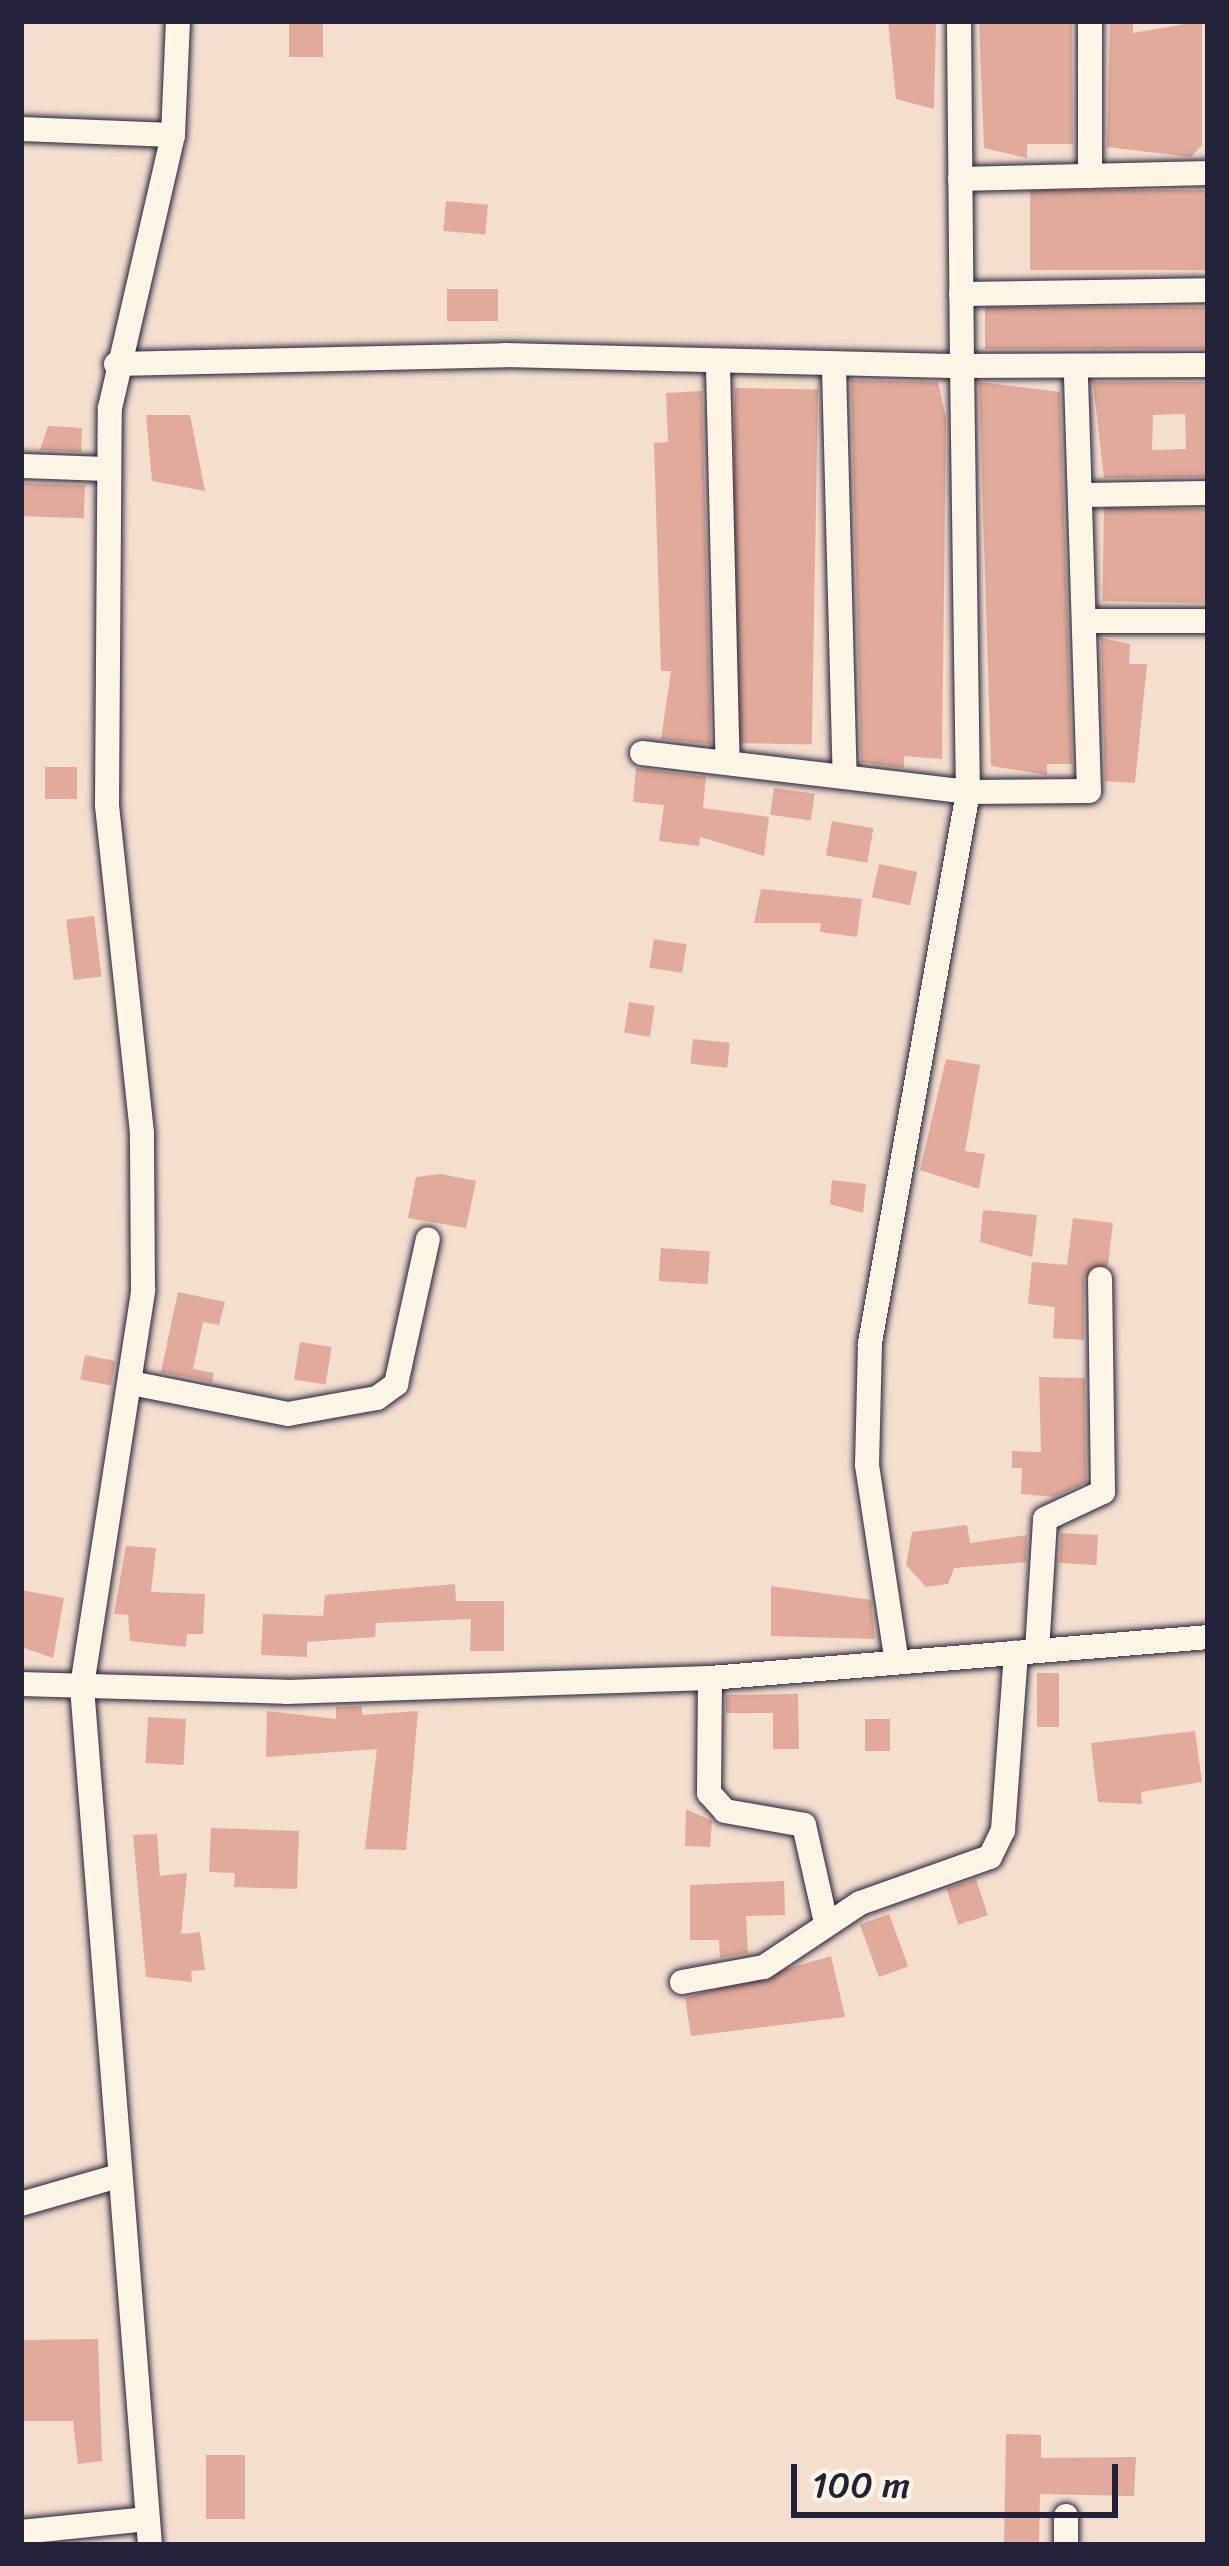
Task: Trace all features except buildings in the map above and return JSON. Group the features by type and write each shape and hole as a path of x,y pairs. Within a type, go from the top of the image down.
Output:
{"street":[{"path":"21,2532 148,2532 82,1687 131,1383 142,1133 107,805 108,469 116,364 173,135 178,21"},
{"path":"896,1657 867,1465 870,1343 968,792 959,21"},
{"path":"1090,21 1090,176"},
{"path":"21,129 173,135"},
{"path":"960,178 1208,173"},
{"path":"961,294 1208,290"},
{"path":"116,364 505,355 718,367 1208,365"},
{"path":"718,367 728,764"},
{"path":"641,753 968,792 1089,791 1088,621 1076,367"},
{"path":"834,368 845,777"},
{"path":"21,466 108,469"},
{"path":"1083,495 1208,494"},
{"path":"1088,621 1208,621"},
{"path":"131,1383 288,1414 377,1398 396,1384 428,1239"},
{"path":"682,1982 764,1967 826,1923 990,1857 1003,1830 1045,1519 1096,1504 1103,1492 1100,1279"},
{"path":"21,1684 710,1678 896,1657 1208,1637"},
{"path":"710,1678 709,1793 724,1811 804,1825 826,1923"},
{"path":"21,2204 118,2176"},
{"path":"1066,2516 1066,2545"}]}
